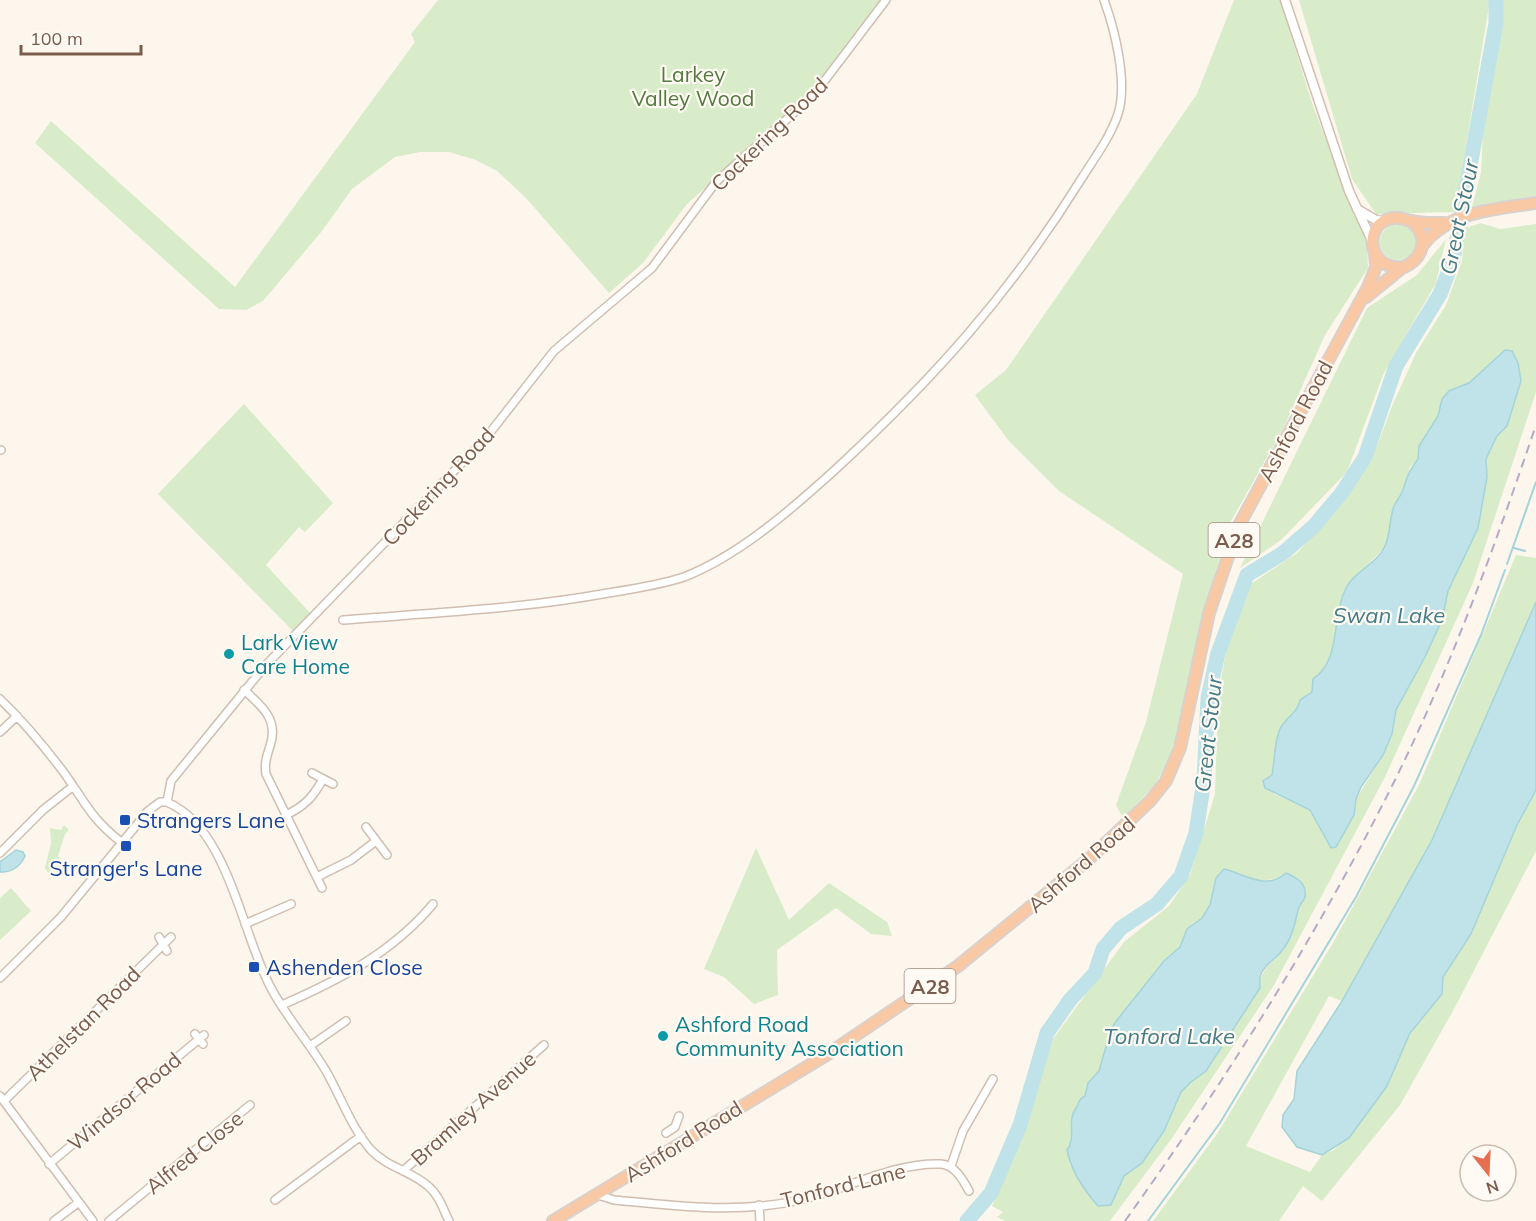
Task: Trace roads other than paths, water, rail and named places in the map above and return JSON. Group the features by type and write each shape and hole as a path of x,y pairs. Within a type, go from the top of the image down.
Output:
{"highway":[{"path":"1448,222 1423,245 1417,259 1404,267 1391,267 1375,254 1373,242 1378,227 1384,221 1399,217 1412,222 1448,222 1536,202"},
{"path":"1412,222 1420,232 1423,245"},
{"name":"Ashford Road","path":"553,1221 763,1091 828,1054 958,966 1089,859 1150,801 1166,781 1180,748 1209,613 1238,526 1360,303 1374,274 1375,254"},
{"name":"Ashford Road","path":"1360,303 1374,288 1404,267"}],"street":[{"name":"Cockering Road","path":"167,802 171,781 244,690 317,611 485,439 554,351 652,268 716,182 813,96 886,0"},
{"path":"343,620 565,601 674,579 734,549 790,511 899,411 969,335 1051,228 1103,145 1116,120 1122,94 1121,71 1104,0"},
{"path":"1285,0 1357,209 1373,242"},
{"path":"1357,209 1376,220 1384,221"},
{"path":"244,690 265,710 273,726 265,766 268,781 322,888"},
{"path":"0,699 17,716 92,816 121,842"},
{"path":"0,732 17,716"},
{"path":"312,773 333,784"},
{"path":"286,814 303,806 314,797 323,779"},
{"path":"0,853 43,810 72,787"},
{"path":"0,978 61,917 147,811 160,802 167,802 186,814 205,835 226,876 257,961 282,1005 310,1046 361,1136 378,1156 428,1185 441,1203 448,1221"},
{"path":"366,827 387,855"},
{"path":"317,877 351,860 376,841"},
{"path":"245,924 291,904"},
{"path":"282,1005 354,971 391,945 433,904"},
{"name":"Athelstan Road","path":"2,1099 171,937"},
{"path":"310,1046 346,1021"},
{"name":"Windsor Road","path":"49,1164 200,1038"},
{"name":"Bramley Avenue","path":"402,1171 544,1045"},
{"path":"969,1191 951,1166 963,1131 993,1079"},
{"path":"985,1095 992,1100"},
{"path":"2,1099 93,1221"},
{"name":"Alfred Close","path":"109,1221 250,1105"},
{"path":"666,1133 675,1127 679,1116"},
{"path":"275,1200 361,1136"},
{"name":"Tonford Lane","path":"598,1195 614,1200 685,1206 722,1208 759,1205 806,1199 908,1168 942,1164 951,1166"},
{"path":"54,1221 79,1202"},
{"path":"759,1205 760,1221"}],"water":[{"name":"Swan Lake","path":"1505,350 1512,351 1518,363 1521,381 1507,426 1497,436 1486,459 1487,477 1478,528 1448,591 1442,620 1396,710 1392,734 1383,755 1361,787 1356,799 1354,815 1336,847 1331,848 1310,810 1265,788 1263,781 1272,775 1279,732 1283,723 1297,708 1300,700 1312,692 1313,679 1328,661 1345,590 1385,546 1394,506 1418,459 1419,446 1438,416 1442,399 1449,391 1469,383"},
{"path":"1536,602 1536,790 1517,825 1471,934 1443,977 1442,994 1410,1033 1387,1086 1349,1138 1322,1155 1297,1147 1282,1127 1283,1115 1294,1099 1297,1071 1342,1001 1432,840"},
{"path":"16,850 23,852 25,856 21,863 12,870 0,872 0,862"},
{"name":"Tonford Lake","path":"1224,869 1255,880 1271,881 1286,873 1300,881 1303,884 1305,897 1299,908 1292,933 1278,956 1262,971 1260,988 1206,1071 1181,1092 1164,1131 1142,1163 1124,1176 1111,1205 1098,1206 1079,1180 1069,1158 1067,1150 1071,1140 1073,1113 1085,1096 1088,1083 1099,1071 1111,1029 1164,961 1180,947 1187,929 1202,918 1210,905 1216,878"}],"waterway":[{"name":"Great Stour","path":"967,1221 991,1193 1020,1125 1047,1033 1070,1000 1095,973 1103,949 1121,928 1157,904 1181,876 1196,833 1204,780 1208,698 1218,653 1247,575 1283,553 1313,527 1341,494 1365,457 1396,366 1440,294 1453,260 1496,23 1496,0"},
{"path":"1507,564 1536,482"},
{"path":"1514,548 1525,551"},
{"path":"1148,1221 1220,1123 1356,897 1414,786 1481,635 1505,570"}],"railway":[{"path":"1125,1221 1198,1115 1268,1007 1334,896 1394,782 1453,650 1505,516 1536,425"}],"place":[{"name":"Lark View Care Home","path":"229,654"},
{"name":"Strangers Lane","path":"125,820"},
{"name":"Stranger's Lane","path":"126,846"},
{"name":"Ashenden Close","path":"254,967"},
{"name":"Ashford Road Community Association","path":"663,1036"}],"park label":[{"name":"Larkey Valley Wood","path":"693,86"}]}
